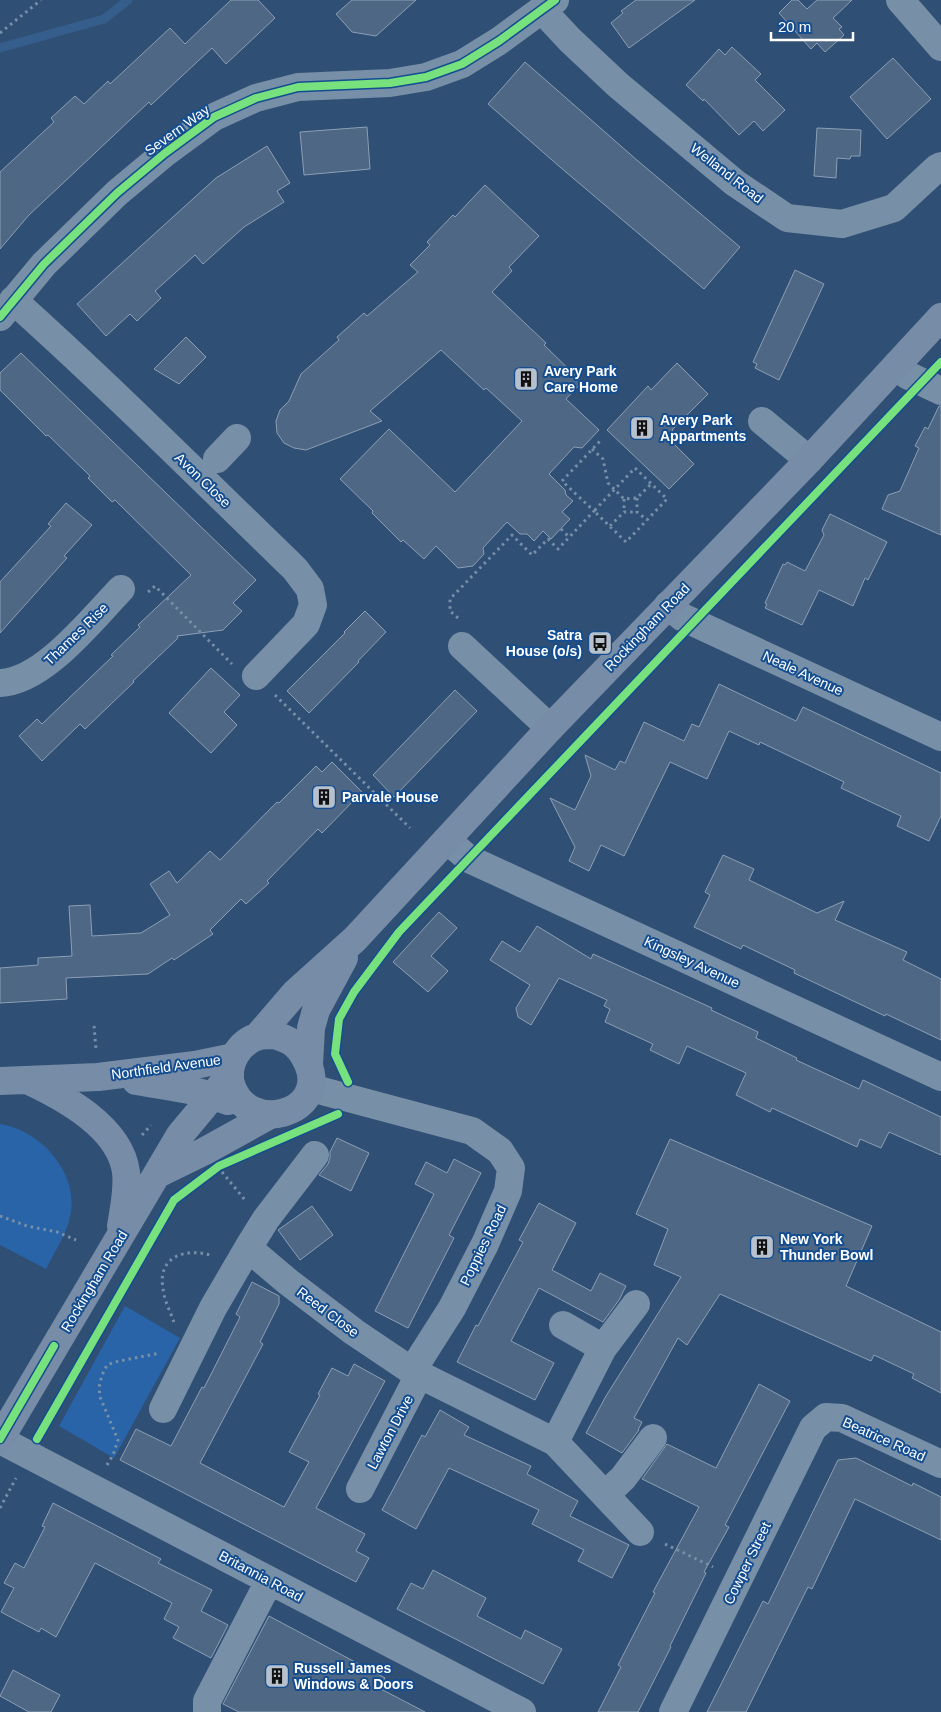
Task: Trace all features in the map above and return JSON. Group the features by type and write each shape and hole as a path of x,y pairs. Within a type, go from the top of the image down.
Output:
{"main road":[{"name":"Rockingham Road","path":"258,1036 295,993 355,939 550,728 809,460 941,317"},
{"name":"Rockingham Road","path":"310,1076 311,1028 316,1010 355,939"},
{"path":"275,1035 290,1040 302,1050 310,1076 300,1104 294,1109 260,1112 242,1104 234,1093 232,1066 244,1044 258,1036 275,1035"},
{"name":"Northfield Avenue","path":"97,1064 213,1096 260,1112"},
{"name":"Northfield Avenue","path":"13,1080 97,1064 232,1066"},
{"name":"Rockingham Road","path":"0,1440 180,1135 213,1096 232,1066"},
{"path":"13,1080 48,1090 80,1109 106,1132 119,1151 126,1172 126,1198 118,1242"},
{"path":"158,1174 205,1151 260,1112"}],"street":[{"path":"900,0 941,47"},
{"name":"Welland Road","path":"548,5 570,40 618,86 735,183 787,218 842,224 894,208 941,166"},
{"name":"Severn Way","path":"6,309 44,264 117,193 165,153 214,117 256,98 298,87 390,83 426,76 462,64 499,41 548,5"},
{"name":"Avon Close","path":"6,309 56,338 295,570 310,589 313,605 306,624 256,676"},
{"path":"896,366 906,375 941,391"},
{"path":"762,421 809,460"},
{"path":"217,459 237,438"},
{"name":"Thames Rise","path":"0,683 6,683 35,672 57,654 121,589"},
{"name":"Neale Avenue","path":"668,605 682,618 941,737"},
{"path":"462,646 550,728"},
{"name":"Kingsley Avenue","path":"448,840 469,859 941,1077"},
{"name":"Poppies Road","path":"310,1076 472,1131 500,1151 511,1168 508,1191 485,1244 416,1373"},
{"path":"162,1409 213,1308 243,1257 266,1219 315,1155"},
{"name":"Reed Close","path":"243,1257 287,1281 354,1332 416,1373"},
{"path":"555,1442 603,1348 636,1304"},
{"path":"563,1325 603,1348"},
{"path":"416,1373 555,1442 640,1532"},
{"name":"Lawton Drive","path":"360,1489 416,1373"},
{"name":"Beatrice Road","path":"826,1417 842,1418 941,1464"},
{"name":"Cowper Street","path":"672,1712 813,1428 826,1417"},
{"path":"605,1495 624,1478 652,1438"},
{"name":"Britannia Road","path":"0,1440 522,1712"},
{"path":"207,1712 207,1701 269,1581"}],"path":[{"path":"0,33 41,0"},
{"path":"458,618 450,611 450,599 512,535 532,555 548,539 558,549 570,537 594,511 635,468 667,499 626,542 610,526 594,511 562,481 602,439"},
{"path":"592,449 603,458 608,483 624,499 637,498 651,484"},
{"path":"637,498 637,512"},
{"path":"610,526 624,512 624,499"},
{"path":"624,512 637,512 646,520"},
{"path":"561,529 570,537"},
{"path":"94,1026 97,1064"},
{"path":"219,1166 256,1212 266,1219"},
{"path":"0,1216 27,1226 57,1232 76,1240"},
{"path":"175,1326 162,1288 162,1276 166,1265 174,1257 188,1252 243,1257"},
{"path":"92,1488 113,1455 118,1440 100,1397 99,1387 107,1365 160,1353"},
{"path":"0,1508 18,1473"},
{"path":"640,1532 738,1580"}],"shaded area":[{"path":"0,1124 15,1128 42,1144 62,1168 68,1182 71,1212 64,1234 46,1269 0,1245"},
{"path":"125,1306 180,1338 114,1458 59,1426"}],"building":[{"path":"231,0 258,0 275,18 226,64 212,48 151,105 149,102 29,215 0,249 0,172 54,122 51,118 75,96 84,104 108,81 110,84 170,28 185,44"},
{"path":"352,0 416,0 376,36 352,32 336,14"},
{"path":"636,0 695,0 629,48 611,23 623,13 621,11"},
{"path":"792,0 798,0 807,9 817,0 852,0 833,18 842,27 839,29 844,35 825,52 817,43 811,49 779,13"},
{"path":"732,47 761,74 755,80 785,110 763,131 754,121 739,135 704,99 703,101 686,85 719,49 725,55"},
{"path":"893,58 931,99 887,139 850,97"},
{"path":"525,62 740,247 704,289 488,104"},
{"path":"367,127 370,169 304,175 300,132"},
{"path":"817,128 861,130 860,156 851,156 850,159 837,158 836,178 814,176"},
{"path":"267,146 290,183 277,191 284,202 244,227 203,264 195,255 155,291 161,298 137,321 130,314 106,336 77,304 216,178"},
{"name":"Avery Park Care Home","path":"485,185 539,236 509,267 512,271 492,292 546,343 544,345 582,382 566,399 599,430 582,448 574,447 549,474 573,501 562,512 570,519 551,539 543,531 534,541 527,534 520,534 507,522 483,548 484,554 473,566 458,568 436,546 424,559 403,540 401,542 340,479 389,429 455,492 522,421 486,388 484,390 441,350 370,411 382,421 306,450 294,448 284,443 277,433 276,421 280,410 289,401 301,374 339,340 337,337 364,313 367,316 418,272 410,265 430,245 427,242 453,215 455,217"},
{"path":"795,270 824,284 779,380 755,368 757,364 753,362"},
{"path":"186,337 206,357 179,384 154,369"},
{"path":"21,353 256,580 233,603 242,611 223,630 177,636 178,638 85,729 80,724 42,761 19,736 37,719 42,724 113,656 111,655 140,627 138,625 191,575 115,500 112,502 88,478 90,476 0,390 0,373"},
{"name":"Avery Park Appartments","path":"677,363 708,394 672,430 680,438 674,444 694,464 669,489 607,430 648,386 651,390"},
{"path":"939,406 941,406 941,535 882,509 888,495 900,491 919,448 915,446 925,427 928,429"},
{"path":"66,503 92,525 64,556 67,558 0,633 0,582 51,526 48,524"},
{"path":"830,514 887,542 868,580 865,578 853,606 819,590 802,625 765,608 767,604 765,603 783,564 785,565 787,562 805,571 824,535 822,530"},
{"path":"365,611 386,632 309,713 287,691"},
{"path":"211,668 240,695 224,712 237,725 211,753 169,713"},
{"path":"719,684 796,721 803,707 941,773 941,816 929,841 897,826 901,816 841,788 844,782 760,742 759,745 729,731 707,779 670,762 624,856 601,845 589,871 569,861 575,847 550,798 575,810 591,776 585,755 615,770 620,761 625,763 644,722 684,741 692,724 699,727"},
{"path":"455,690 477,711 394,797 373,775"},
{"path":"332,762 362,792 322,833 318,829 267,881 269,883 246,904 241,899 210,930 213,934 174,960 172,958 148,974 66,978 67,999 0,1003 0,968 38,965 38,958 72,956 69,906 90,905 92,936 141,933 170,915 150,884 169,871 177,883 210,851 220,860 277,802 279,803 316,766 322,772"},
{"path":"723,855 754,869 749,880 817,913 844,901 835,920 907,952 903,960 941,979 941,1040 794,973 795,970 743,945 741,949 694,927 710,895 705,892"},
{"path":"439,912 457,928 431,956 448,971 428,992 393,962"},
{"path":"537,926 591,959 593,954 712,1008 711,1010 758,1032 756,1038 797,1058 796,1060 859,1089 863,1080 941,1117 941,1155 889,1132 881,1148 860,1139 857,1147 772,1108 770,1112 736,1095 746,1073 687,1046 679,1064 650,1050 653,1044 605,1022 610,1009 604,1006 607,1000 559,978 531,1025 518,1017 516,1008 530,985 490,960 502,941 520,952"},
{"path":"337,1138 369,1153 351,1191 319,1175 328,1164 330,1152"},
{"name":"New York Thunder Bowl","path":"670,1139 872,1226 846,1286 941,1332 941,1393 912,1378 914,1374 874,1355 871,1361 720,1294 687,1345 678,1338 634,1418 642,1422 639,1430 622,1453 586,1433 606,1396 681,1277 654,1265 668,1229 636,1214"},
{"path":"454,1159 481,1173 449,1235 454,1238 408,1328 375,1311 434,1194 415,1184 426,1162 447,1173"},
{"path":"539,1203 576,1223 552,1270 591,1291 600,1273 626,1286 619,1300 603,1322 539,1288 511,1341 554,1363 535,1400 457,1362 523,1242 519,1240"},
{"path":"312,1206 333,1235 300,1260 278,1230"},
{"path":"252,1282 279,1296 279,1304 260,1342 263,1344 200,1463 284,1507 309,1462 289,1452 320,1395 318,1394 332,1368 348,1376 354,1364 385,1381 316,1508 365,1534 356,1551 369,1558 356,1582 120,1460 136,1429 171,1446 202,1387 204,1388 240,1317 236,1314"},
{"path":"759,1384 790,1401 725,1525 729,1527 704,1572 706,1573 671,1647 638,1712 598,1712 621,1667 618,1665 655,1593 653,1592 699,1507 642,1479 667,1444 716,1468"},
{"path":"440,1410 469,1427 464,1435 531,1466 527,1474 578,1501 570,1516 629,1545 612,1578 578,1561 584,1550 532,1524 539,1510 449,1468 416,1529 382,1510 422,1435 425,1437"},
{"path":"856,1458 912,1486 913,1483 941,1497 941,1540 855,1499 812,1589 808,1587 746,1712 707,1712 763,1601 768,1604 838,1460"},
{"path":"53,1503 161,1559 158,1563 212,1590 201,1611 228,1625 211,1658 173,1638 179,1627 164,1619 172,1603 95,1563 56,1637 41,1628 39,1632 1,1612 14,1588 4,1583 15,1563 24,1568 45,1527 42,1526"},
{"path":"433,1570 486,1598 477,1616 521,1639 525,1630 562,1649 543,1684 397,1609 411,1583 423,1589"},
{"name":"Russell James Windows & Doors","path":"269,1616 385,1678 379,1688 425,1712 239,1712 223,1704"},
{"path":"13,1670 60,1695 51,1712 29,1712 0,1696"}],"waterway":[{"path":"0,48 104,19 128,0"}],"cycle path":[{"path":"0,317 44,264 117,193 165,153 214,117 256,98 298,87 390,83 426,77 462,64 499,41 555,0"},
{"path":"348,1082 335,1054 339,1019 354,992 399,932 941,362"},
{"path":"37,1439 174,1200 219,1166 338,1114"},
{"path":"0,1439 54,1346"}],"place":[{"name":"Avery Park Care Home","path":"526,379"},
{"name":"Avery Park Appartments","path":"642,428"},
{"name":"Satra House (o/s)","path":"600,643"},
{"name":"Parvale House","path":"324,797"},
{"name":"New York Thunder Bowl","path":"762,1247"},
{"name":"Russell James Windows & Doors","path":"277,1676"}]}
